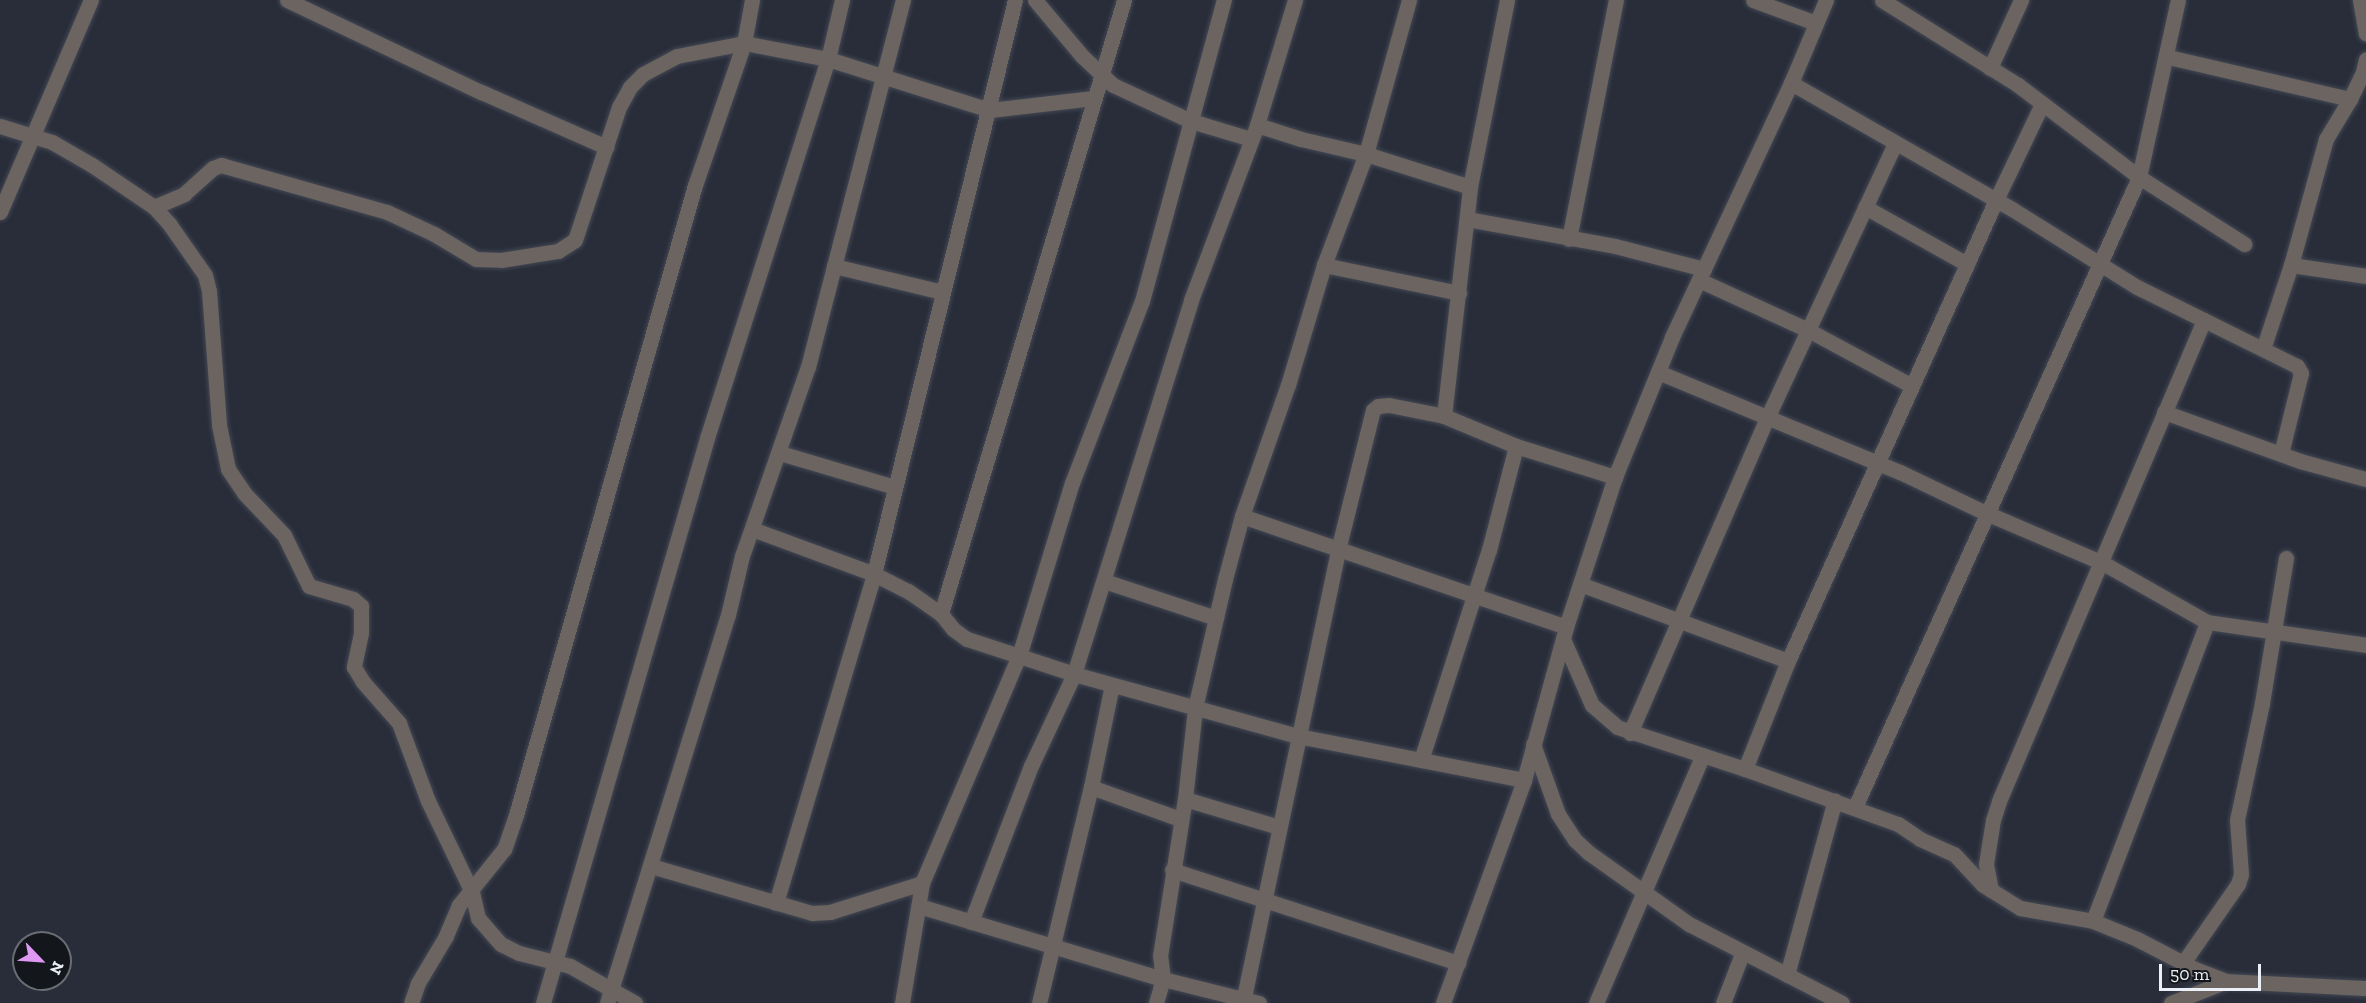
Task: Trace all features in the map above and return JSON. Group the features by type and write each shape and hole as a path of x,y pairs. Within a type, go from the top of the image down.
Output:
{"street":[{"path":"0,212 91,0"},
{"path":"287,0 481,92 606,147"},
{"path":"411,1003 418,983 446,936 459,905 472,892 504,849 516,815 695,185 744,43 752,0"},
{"path":"543,1003 707,438 828,59 842,0"},
{"path":"609,996 728,615 752,529 808,367 903,0"},
{"path":"776,903 874,574 942,292 990,110 1015,0"},
{"path":"1035,0 1100,74 1131,94 1191,121 1301,139 1366,154 1470,187"},
{"path":"941,614 1100,74 1124,0"},
{"path":"902,1003 920,906 922,883 1019,656 1072,483 1142,301 1224,0"},
{"path":"971,922 1031,766 1074,674 1191,300 1254,132 1295,0"},
{"path":"1156,1003 1163,979 1160,956 1185,799 1195,708 1216,618 1242,516 1288,385 1324,265 1366,154 1409,0"},
{"path":"1444,416 1460,293 1470,187 1507,0"},
{"path":"1569,239 1616,0"},
{"path":"1753,0 1816,23"},
{"path":"1446,1002 1524,780 1565,633 1615,477 1658,372 1791,83 1826,0"},
{"path":"1882,0 1990,68 2139,177 2244,244"},
{"path":"1990,68 2021,0"},
{"path":"1855,807 2139,177 2168,57 2178,0"},
{"path":"2360,0 2366,33"},
{"path":"154,207 184,194 213,168 221,165 387,212 434,234 476,259 501,260 558,251 575,240 619,107 630,87 643,74 677,56 744,43 828,59 884,79 990,110 1093,98"},
{"path":"2168,57 2350,99"},
{"path":"2263,349 2291,265 2321,152 2350,99 2366,59"},
{"path":"1791,83 1996,200 2137,287 2297,366 2301,373 2281,454"},
{"path":"1745,769 1788,661 1996,200 2042,104"},
{"path":"0,126 52,142 92,165 154,207 170,225 205,275 209,291 219,426 228,469 244,493 284,535 309,586 352,599 361,606 361,633 354,667 363,682 399,723 428,801 472,892 478,918 501,944 519,953 570,966 609,996 635,1003"},
{"path":"1630,733 1767,418 1895,143"},
{"path":"1865,207 1967,264"},
{"path":"1467,219 1615,246 1701,275 1912,386"},
{"path":"1324,265 1460,293"},
{"path":"2291,265 2366,276"},
{"path":"834,266 942,292"},
{"path":"1990,890 1986,864 1993,820 1999,801 2204,320"},
{"path":"1658,372 1878,463 1986,513 2101,561 2207,622 2366,645"},
{"path":"1244,997 1338,550 1373,411 1378,406 1389,405 1444,416 1516,446 1615,477"},
{"path":"2164,412 2281,454 2366,479"},
{"path":"1421,760 1489,550 1516,446"},
{"path":"780,453 895,487"},
{"path":"1242,516 1473,597 1565,633 1592,705 1604,718 1630,733 1745,769 1898,824 1920,839 1954,854 1990,890 2020,908 2093,921 2227,981 2366,988"},
{"path":"752,529 802,549 846,561 908,591 941,614 953,629 967,639 1074,674 1298,736 1524,780"},
{"path":"2183,963 2238,884 2241,874 2237,820 2286,558"},
{"path":"1104,581 1216,618"},
{"path":"1580,584 1788,661"},
{"path":"2093,921 2207,622"},
{"path":"1039,1003 1091,787 1112,685"},
{"path":"1533,744 1558,814 1575,840 1689,924 1742,954 1842,1003"},
{"path":"1596,1003 1703,756"},
{"path":"1091,787 1180,819"},
{"path":"1185,799 1279,827"},
{"path":"1787,975 1834,800"},
{"path":"651,866 812,913 830,912 922,883"},
{"path":"1172,870 1458,963"},
{"path":"920,906 1163,979 1244,997 1259,1003"},
{"path":"1723,1003 1742,954"},
{"path":"2171,1003 2227,981"}]}
